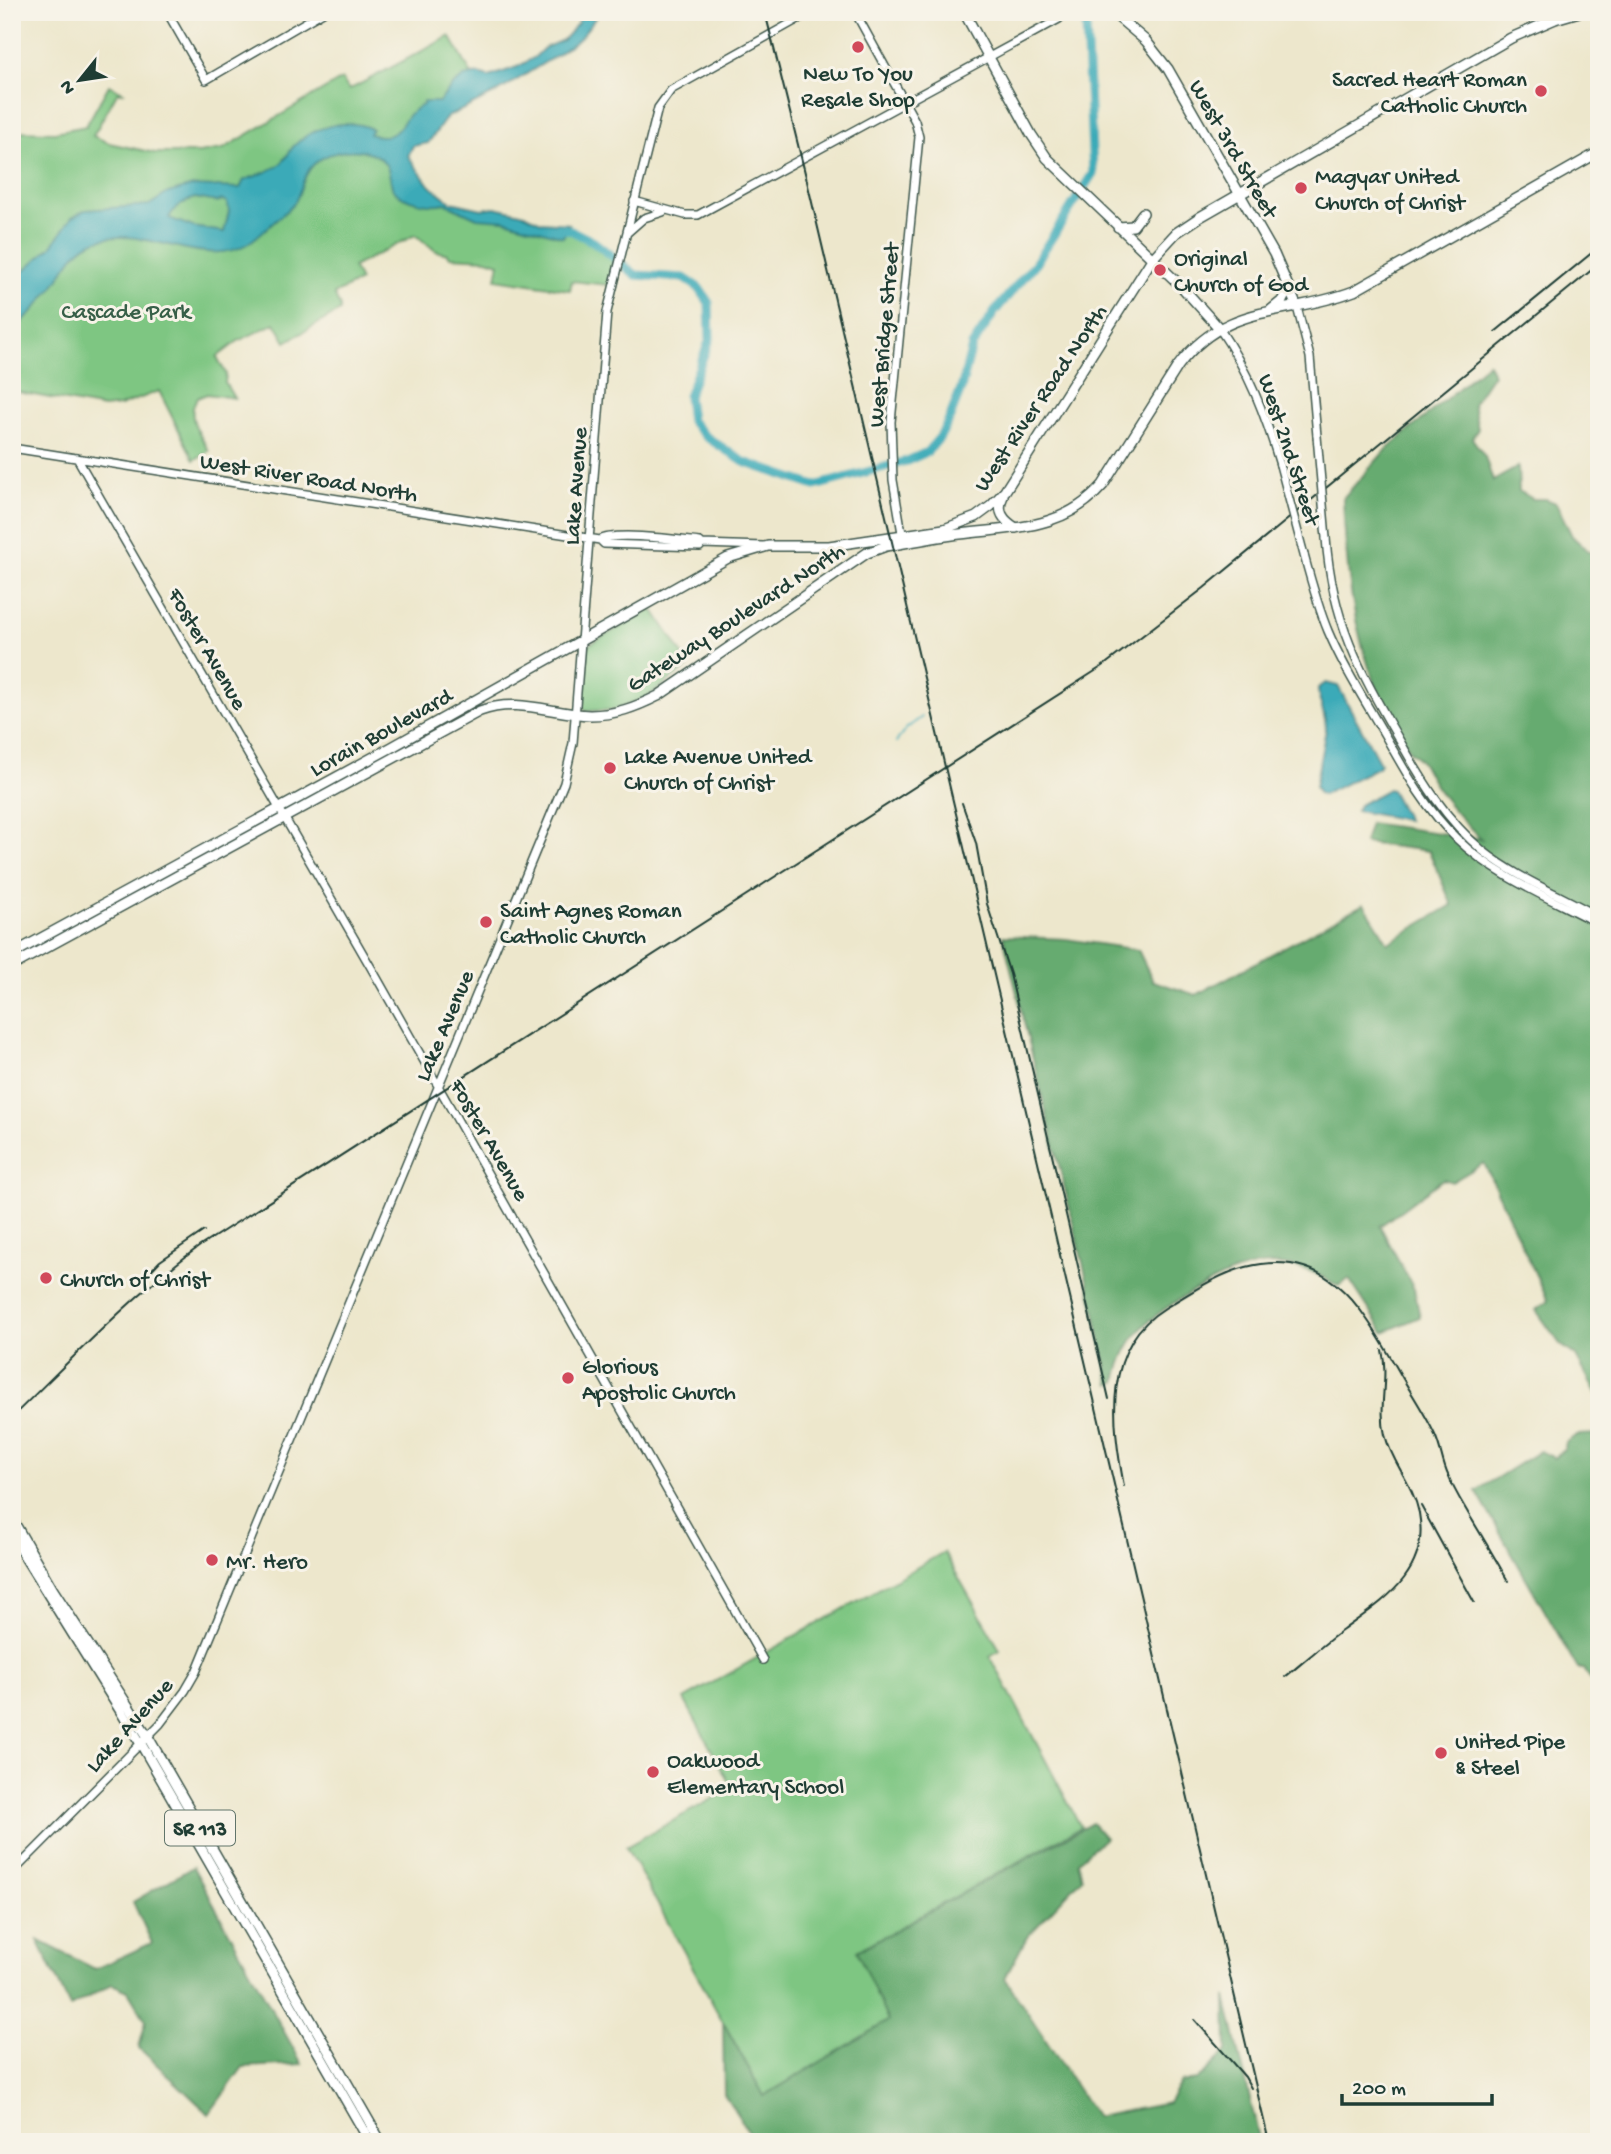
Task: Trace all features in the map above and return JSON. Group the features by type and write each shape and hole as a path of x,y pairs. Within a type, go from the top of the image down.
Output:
{"main road":[{"name":"West 2nd Street","path":"964,12 1040,148 1071,182 1201,306 1219,328"},
{"name":"West River Road North","path":"768,546 837,545 903,539 961,524 985,511 1005,491 1152,259 1188,225 1511,38 1579,12"},
{"name":"West 3rd Street","path":"1113,13 1146,41 1161,59 1274,254 1297,307"},
{"name":"Gateway Boulevard North","path":"510,705 540,706 575,713 613,713 631,708 659,696 845,567 876,549 903,539 1016,528 1048,522 1066,515 1096,492 1178,366 1193,349 1219,328 1243,317 1338,297 1370,283 1599,152"},
{"path":"1118,227 1133,226 1143,213"},
{"path":"1270,311 1282,301 1289,286"},
{"path":"1005,491 1000,509 1006,520 1016,528"},
{"path":"837,545 843,548 847,555 845,567"},
{"name":"Lorain Boulevard","path":"12,966 728,558 768,546"},
{"name":"Lorain Boulevard","path":"12,954 468,717 491,708 510,705"},
{"name":"SR 113","path":"12,1519 381,2142"},
{"name":"SR 113","path":"12,1536 144,1740 370,2142"}],"street":[{"path":"167,12 206,79 323,12"},
{"name":"Lake Avenue","path":"12,1873 173,1710 196,1672 564,784 571,757 607,313 656,113 671,90 811,12"},
{"path":"855,12 904,102"},
{"path":"634,201 685,215 698,215 1062,17 1066,12"},
{"name":"West Bridge Street","path":"903,539 893,480 892,411 919,144 918,130 904,102"},
{"path":"625,236 644,218 668,211"},
{"name":"West 3rd Street","path":"1297,307 1310,357 1332,586 1350,647 1412,762 1440,807 1484,851 1511,870 1599,917"},
{"name":"West 2nd Street","path":"1219,328 1242,362 1254,387 1280,465 1328,632 1343,663 1431,812 1458,841 1507,875 1599,924"},
{"name":"West River Road North","path":"12,448 589,540 600,541 606,536 768,546"},
{"name":"Foster Avenue","path":"77,458 439,1086 763,1660"}],"green space":[{"name":"Cascade Park","path":"450,36 480,89 392,150 424,193 479,213 570,230 594,242 614,257 608,285 572,281 570,290 496,279 499,263 487,259 450,257 436,251 415,235 353,267 360,281 334,294 340,311 286,342 275,323 238,341 217,357 226,374 225,383 234,398 207,394 197,398 193,419 209,451 194,460 159,391 120,406 104,408 12,391 12,131 55,132 86,126 109,85 123,92 117,93 93,136 109,143 155,153 199,153 223,149 342,79 349,90"},
{"path":"1488,363 1493,374 1473,404 1478,429 1472,438 1485,457 1493,481 1518,467 1519,491 1533,499 1546,499 1556,503 1572,536 1589,552 1597,549 1599,552 1599,1398 1576,1356 1560,1344 1536,1310 1548,1301 1484,1163 1452,1182 1443,1179 1380,1226 1414,1289 1420,1317 1384,1332 1349,1279 1338,1286 1318,1275 1282,1264 1247,1268 1192,1292 1153,1318 1133,1338 1120,1365 1116,1382 1110,1385 1094,1308 1003,936 1066,939 1138,950 1153,981 1196,995 1364,904 1388,943 1452,905 1429,851 1364,843 1370,823 1481,839 1446,801 1422,763 1410,751 1377,688 1361,642 1351,594 1343,498 1384,452"},
{"path":"651,610 655,612 688,667 647,697 613,710 586,711 582,706 588,645"},
{"path":"1599,1434 1599,1686 1593,1684 1584,1669 1578,1669 1476,1491 1540,1451 1554,1458 1565,1448 1566,1442 1577,1435"},
{"path":"944,1552 1000,1650 990,1656 1081,1827 858,1951 888,2021 764,2096 626,1847 732,1788 684,1699"},
{"path":"1092,1823 1105,1838 1078,1861 1082,1878 1027,1937 1005,1978 1096,2117 1168,2103 1181,2082 1197,2080 1227,2051 1226,1997 1260,2142 755,2142 724,2094 723,2022 764,2096 888,2021 857,1951"},
{"path":"193,1867 302,2064 243,2067 209,2114 139,2048 146,2021 128,1991 112,1984 70,2007 38,1940 95,1969 152,1943 133,1902"}],"water":[{"path":"579,12 600,12 579,39 494,94 447,117 428,143 413,146 408,156 429,185 451,202 482,209 504,209 525,214 541,222 569,224 563,237 505,220 477,218 445,203 425,204 411,200 393,190 387,167 375,155 358,151 339,152 321,159 310,168 295,202 280,217 247,244 229,251 190,250 129,237 90,243 74,256 34,310 12,329 12,281 51,247 72,217 85,210 149,205 168,193 193,186 240,188 244,180 267,172 281,163 292,148 309,134 329,126 351,124 372,129 369,134 390,135 396,132 414,110 423,105 423,102 439,102 452,86 464,77 478,74 489,77 517,67 535,57 544,48 563,40 578,23","holes":["195,198 227,202 229,211 224,232 193,227 169,218 180,205"]},
{"path":"1326,683 1338,686 1380,763 1378,767 1323,795 1319,794 1315,787 1326,729 1318,688"},
{"path":"1388,789 1407,820 1356,811 1359,805"}],"waterway":[{"path":"557,228 570,230 594,242 636,275 684,278 699,288 709,303 710,339 688,396 691,421 705,436 744,462 815,486 907,461 927,452 940,437 961,389 972,346 996,310 1035,264 1093,173 1086,25 1089,12"},
{"path":"896,742 907,728 922,717"}],"railway":[{"path":"765,12 1269,2142"},
{"path":"1495,332 1599,247"},
{"path":"12,1417 126,1307 200,1246 1103,666 1204,588 1599,264"},
{"path":"962,803 976,843 987,904 1010,974 1109,1399"},
{"path":"141,1281 160,1261 204,1231"},
{"path":"1124,1486 1116,1437 1116,1388 1130,1343 1145,1324 1194,1290 1236,1270 1275,1263 1300,1266 1322,1275 1340,1288 1371,1326 1427,1419 1452,1485 1508,1581"},
{"path":"1285,1677 1388,1596 1411,1568 1418,1552 1421,1534 1416,1502 1392,1455 1383,1424 1382,1350"},
{"path":"1421,1506 1474,1602"},
{"path":"1195,2020 1245,2077 1251,2088"}],"place":[{"name":"New To You Resale Shop","path":"858,47"},
{"name":"Sacred Heart Roman Catholic Church","path":"1541,91"},
{"name":"Magyar United Church of Christ","path":"1301,188"},
{"name":"Original Church of God","path":"1160,270"},
{"name":"Lake Avenue United Church of Christ","path":"610,768"},
{"name":"Saint Agnes Roman Catholic Church","path":"486,922"},
{"name":"Church of Christ","path":"46,1278"},
{"name":"Glorious Apostolic Church","path":"568,1378"},
{"name":"Mr. Hero","path":"212,1560"},
{"name":"United Pipe & Steel","path":"1441,1753"},
{"name":"Oakwood Elementary School","path":"653,1772"}]}
